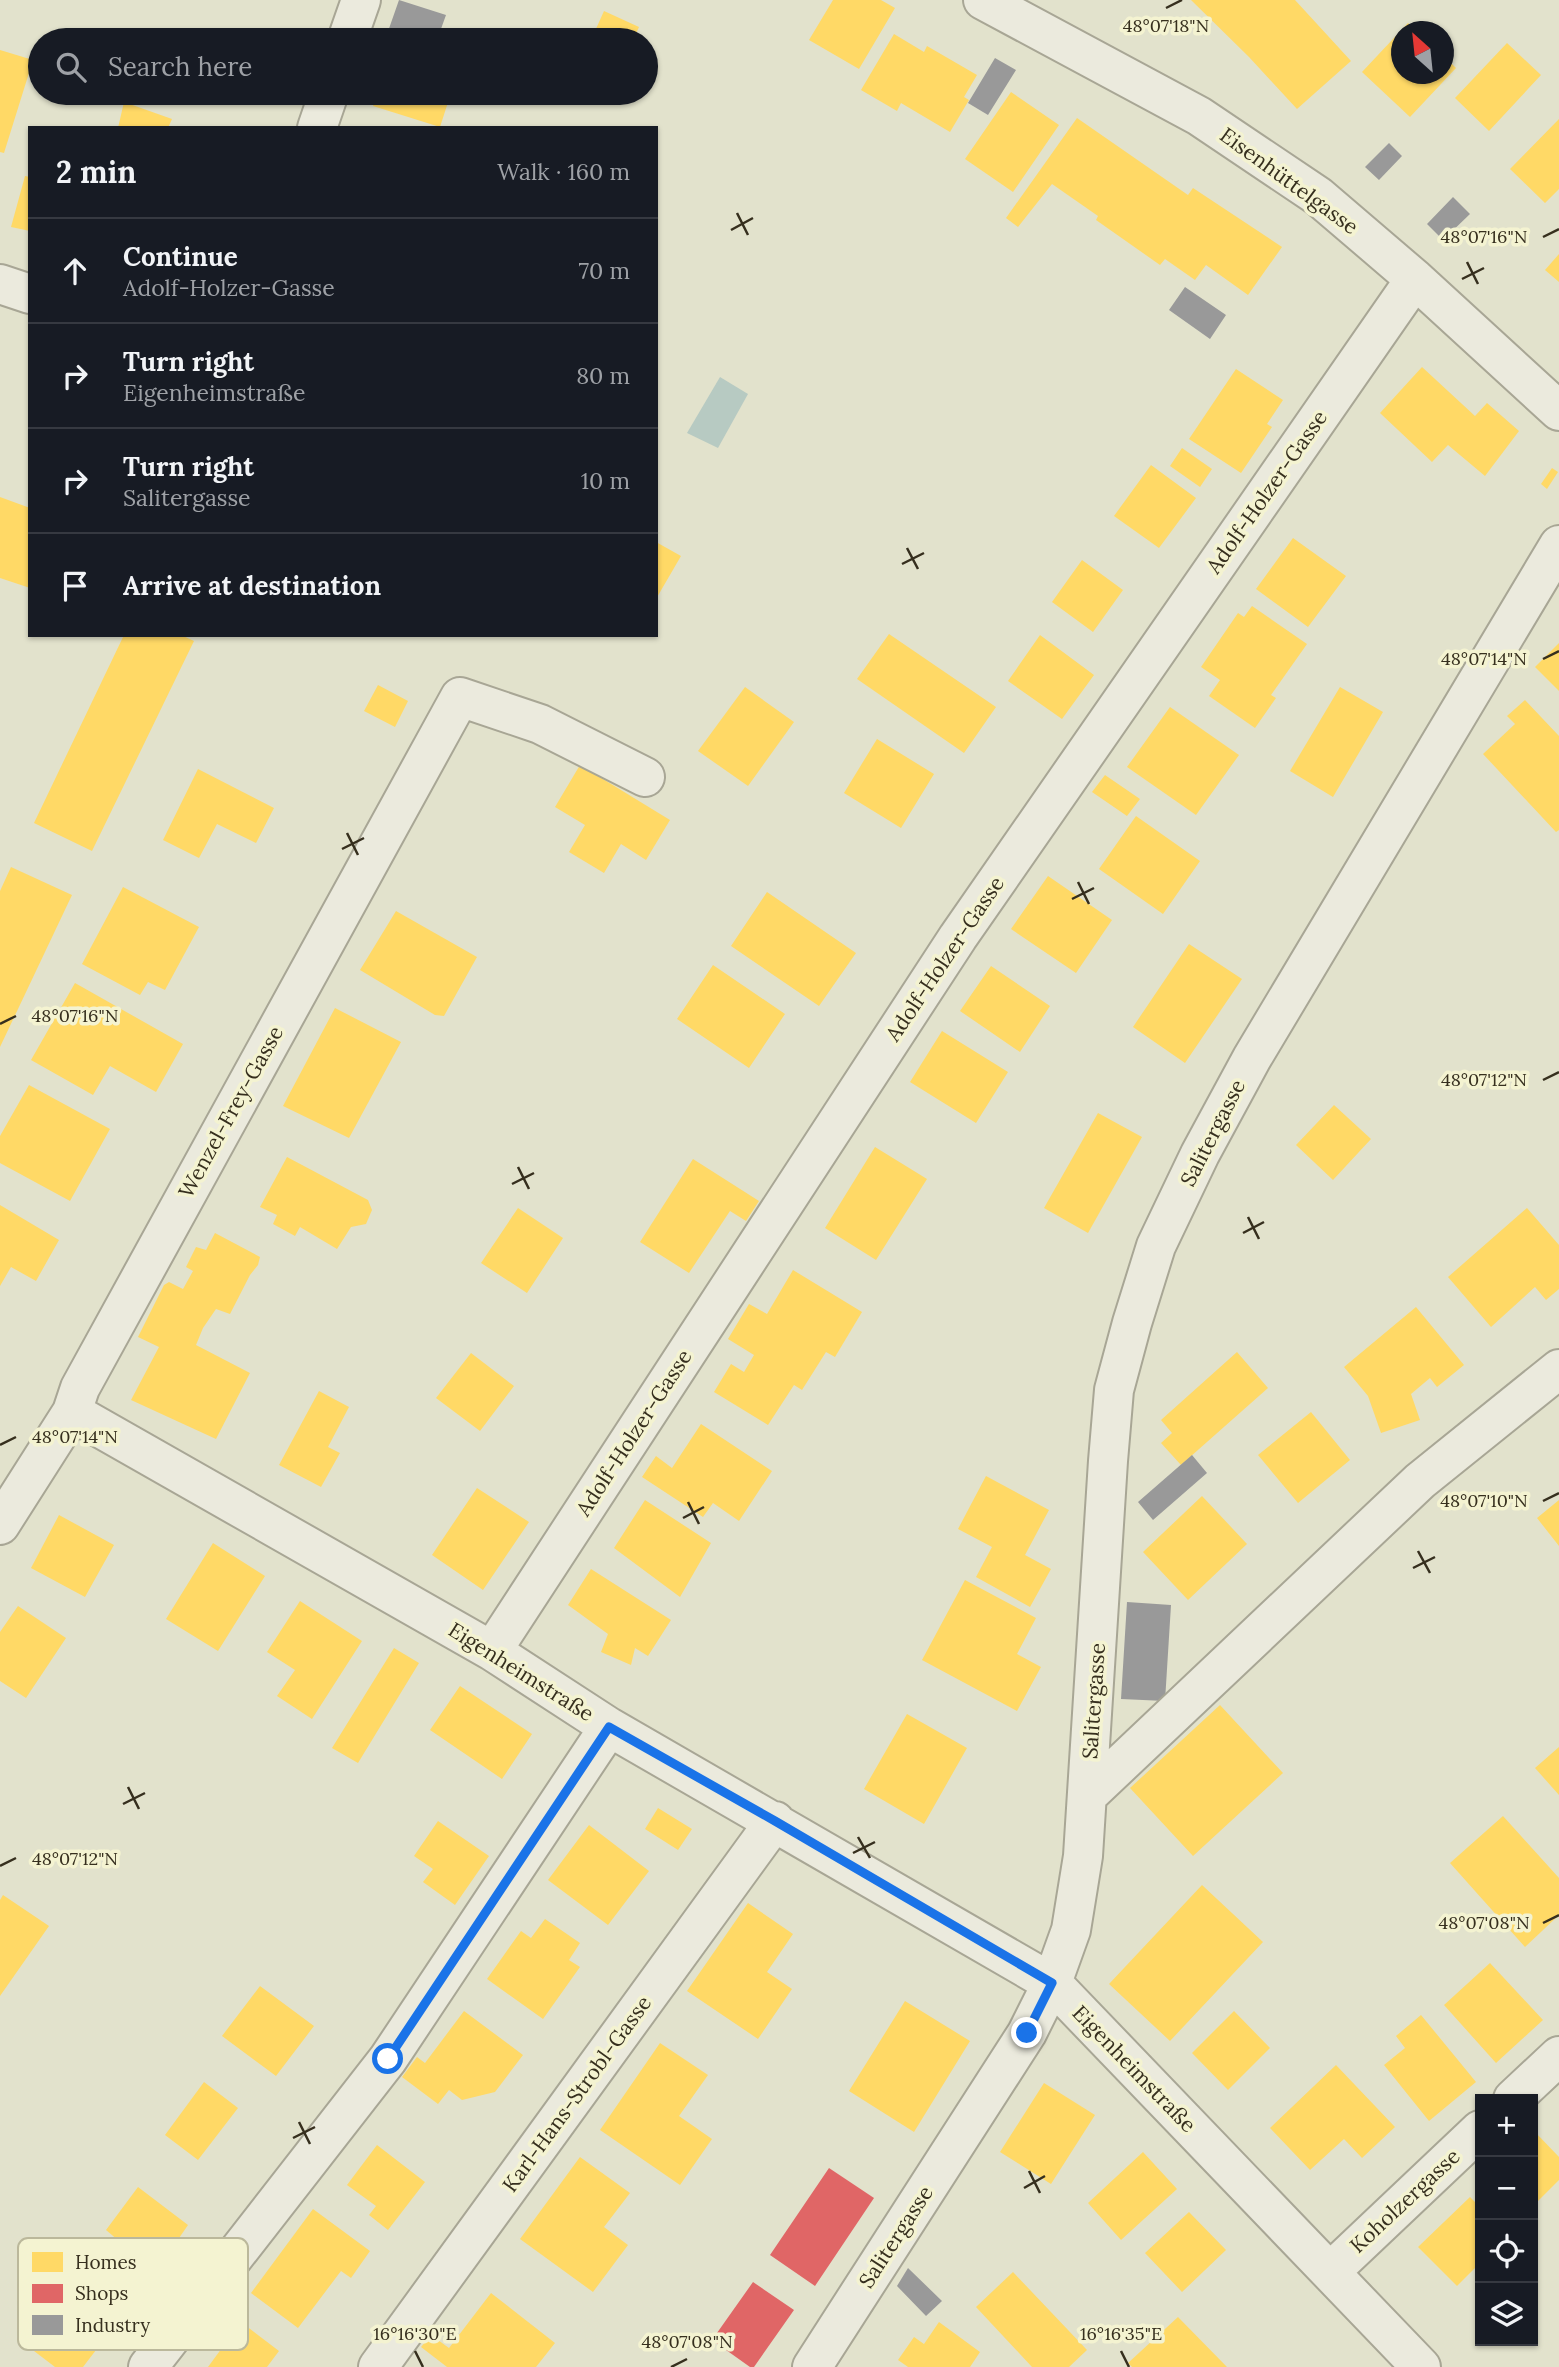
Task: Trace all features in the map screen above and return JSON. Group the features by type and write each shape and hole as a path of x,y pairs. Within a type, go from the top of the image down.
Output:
{"street":[{"path":"351,28 360,0"},
{"name":"Eisenhüttelgasse","path":"983,0 1199,116 1318,196 1415,279 1559,411"},
{"path":"318,126 325,105"},
{"name":"Adolf-Holzer-Gasse","path":"492,1650 958,937 1415,279"},
{"path":"0,284 28,293"},
{"name":"Salitergasse","path":"813,2367 1027,2033 1052,1983 1071,1930 1083,1856 1114,1390 1156,1246 1200,1154 1252,1058 1559,545"},
{"name":"Wenzel-Frey-Gasse","path":"0,1525 72,1412 80,1388 460,697 540,724 645,777"},
{"name":"Salitergasse","path":"1087,1795 1420,1481 1559,1369"},
{"name":"Eigenheimstraße","path":"72,1412 492,1650 609,1727 1052,1983 1421,2367"},
{"path":"248,2239 388,2059 609,1727"},
{"name":"Karl-Hans-Strobl-Gasse","path":"378,2367 775,1821"},
{"path":"1518,2094 1559,2056"},
{"name":"Koholzergasse","path":"1330,2272 1475,2135"},
{"path":"148,2367 161,2350"}],"shaded area":[{"path":"720,377 748,394 718,448 687,433"}],"building: Homes":[{"path":"833,0 881,0 895,8 859,69 809,40"},
{"path":"1191,0 1295,0 1351,61 1297,109"},
{"path":"604,11 639,27 639,28 596,28"},
{"path":"894,34 924,52 927,46 977,75 964,97 969,100 950,132 901,103 897,111 861,90"},
{"path":"1391,41 1391,84 1441,84 1410,117 1362,72"},
{"path":"1507,43 1541,75 1489,131 1455,98"},
{"path":"0,50 28,58 28,76 4,153 0,152"},
{"path":"1011,92 1059,125 1013,192 965,159"},
{"path":"123,105 132,105 172,119 169,126 118,126"},
{"path":"373,105 447,105 440,126"},
{"path":"1077,118 1188,195 1193,188 1282,247 1248,295 1206,265 1195,280 1165,259 1160,265 1096,220 1098,216 1052,184 1018,227 1006,218"},
{"path":"1559,119 1559,189 1545,203 1510,169"},
{"path":"25,176 28,177 28,231 11,227"},
{"path":"1559,254 1559,282 1545,270"},
{"path":"1422,367 1475,416 1487,403 1519,431 1485,476 1448,445 1432,462 1380,413"},
{"path":"1236,369 1283,400 1267,424 1272,427 1241,473 1189,439"},
{"path":"1182,448 1212,469 1200,487 1170,466"},
{"path":"1151,465 1196,498 1159,548 1114,516"},
{"path":"1552,468 1558,472 1547,489 1541,484"},
{"path":"0,497 28,507 28,587 0,578"},
{"path":"1293,538 1346,576 1308,627 1256,589"},
{"path":"658,543 681,556 658,596"},
{"path":"1082,560 1123,590 1093,632 1052,602"},
{"path":"1252,606 1307,644 1271,695 1276,698 1255,728 1209,696 1220,680 1201,667 1238,613 1244,617"},
{"path":"889,634 996,707 964,753 857,679"},
{"path":"1040,635 1094,675 1062,719 1008,681"},
{"path":"123,637 185,637 194,641 92,851 34,823"},
{"path":"1559,643 1559,691 1535,667"},
{"path":"378,685 408,701 395,727 364,711"},
{"path":"745,687 794,722 748,786 698,751"},
{"path":"1340,687 1383,712 1333,797 1290,771"},
{"path":"1525,700 1559,736 1559,830 1556,832 1483,754 1515,724 1507,716"},
{"path":"1170,707 1239,755 1196,815 1127,767"},
{"path":"877,739 934,774 901,828 844,793"},
{"path":"580,765 670,820 646,860 621,844 604,873 569,852 585,825 555,807"},
{"path":"198,769 274,808 256,843 217,824 199,858 163,840"},
{"path":"1105,775 1140,799 1127,816 1092,792"},
{"path":"1136,816 1200,861 1163,914 1099,869"},
{"path":"11,867 72,895 0,1047 0,891"},
{"path":"1048,876 1112,920 1076,973 1011,929"},
{"path":"123,887 199,927 165,990 148,982 140,995 82,964"},
{"path":"767,892 856,953 819,1006 731,946"},
{"path":"396,911 477,957 444,1016 435,1015 360,970"},
{"path":"1189,944 1242,979 1185,1063 1133,1027"},
{"path":"713,965 785,1014 749,1068 677,1019"},
{"path":"991,966 1050,1006 1020,1052 960,1011"},
{"path":"75,983 183,1044 156,1092 110,1066 93,1095 31,1060"},
{"path":"335,1008 401,1042 349,1138 283,1106"},
{"path":"942,1031 1008,1072 976,1123 910,1082"},
{"path":"29,1085 110,1129 70,1201 0,1163 0,1136"},
{"path":"1334,1105 1371,1139 1333,1180 1296,1145"},
{"path":"1098,1113 1142,1137 1088,1233 1044,1208"},
{"path":"875,1147 927,1179 876,1260 825,1228"},
{"path":"287,1157 368,1200 372,1210 366,1224 351,1227 337,1249 300,1227 295,1236 273,1224 277,1215 260,1207"},
{"path":"693,1159 759,1201 746,1221 730,1211 689,1273 640,1242"},
{"path":"0,1205 59,1240 36,1281 11,1267 0,1286"},
{"path":"518,1208 563,1238 527,1293 481,1263"},
{"path":"1527,1208 1559,1245 1559,1289 1546,1300 1535,1287 1491,1327 1448,1277"},
{"path":"215,1233 260,1257 230,1314 216,1309 203,1328 196,1345 250,1373 216,1439 131,1400 159,1347 138,1337 164,1285 169,1282 183,1289 193,1271 186,1267 196,1247 206,1250"},
{"path":"793,1270 862,1312 835,1357 826,1352 802,1390 794,1385 768,1425 714,1392 731,1364 744,1372 754,1355 728,1339 749,1304 767,1314"},
{"path":"1416,1307 1464,1365 1437,1387 1430,1378 1411,1394 1420,1420 1381,1433 1368,1396 1344,1367"},
{"path":"1237,1352 1268,1388 1181,1465 1161,1443 1172,1433 1161,1420"},
{"path":"471,1353 514,1386 480,1431 436,1398"},
{"path":"319,1391 349,1407 328,1447 340,1453 321,1487 279,1465"},
{"path":"1311,1412 1350,1460 1298,1503 1258,1455"},
{"path":"701,1424 772,1471 739,1521 713,1503 703,1517 642,1477 656,1456 672,1468"},
{"path":"986,1476 1049,1510 1025,1555 1051,1569 1030,1607 976,1577 992,1547 958,1529"},
{"path":"477,1488 529,1522 483,1590 432,1555"},
{"path":"1202,1496 1247,1544 1188,1600 1143,1552"},
{"path":"645,1500 711,1543 680,1597 614,1548"},
{"path":"1559,1500 1559,1546 1537,1518"},
{"path":"59,1515 114,1545 85,1597 31,1568"},
{"path":"213,1543 265,1576 218,1651 166,1619"},
{"path":"591,1569 671,1620 648,1656 635,1648 631,1665 601,1652 608,1634 568,1605"},
{"path":"965,1580 1036,1618 1017,1654 1041,1667 1017,1711 922,1660"},
{"path":"300,1601 362,1641 312,1719 277,1696 295,1670 267,1652"},
{"path":"18,1606 66,1638 26,1698 0,1681 0,1632"},
{"path":"394,1648 419,1663 358,1763 332,1748"},
{"path":"460,1686 532,1734 502,1779 430,1730"},
{"path":"1220,1705 1283,1773 1193,1856 1130,1788"},
{"path":"907,1714 967,1748 924,1824 864,1789"},
{"path":"1559,1747 1559,1795 1535,1768"},
{"path":"658,1808 692,1829 678,1850 645,1829"},
{"path":"1503,1816 1559,1878 1559,1915 1525,1947 1450,1863"},
{"path":"438,1821 489,1856 455,1905 423,1882 433,1869 414,1856"},
{"path":"589,1825 649,1871 608,1925 548,1880"},
{"path":"1202,1885 1263,1942 1170,2041 1109,1984"},
{"path":"3,1895 49,1926 0,1996 0,1900"},
{"path":"748,1903 793,1934 767,1972 792,1989 758,2039 687,1991"},
{"path":"545,1919 580,1943 569,1960 580,1967 543,2019 487,1979 521,1931 531,1938"},
{"path":"1490,1963 1543,2020 1496,2063 1444,2005"},
{"path":"260,1986 314,2026 276,2076 222,2036"},
{"path":"905,2001 970,2041 914,2132 849,2091"},
{"path":"464,2011 523,2055 495,2092 462,2100 449,2090 438,2104 402,2077 417,2057 425,2063"},
{"path":"1234,2011 1270,2048 1228,2090 1192,2053"},
{"path":"1421,2015 1476,2082 1429,2121 1384,2065 1405,2048 1396,2036"},
{"path":"660,2043 708,2075 679,2116 712,2139 680,2185 600,2130"},
{"path":"1336,2065 1395,2127 1362,2158 1344,2139 1310,2170 1270,2128"},
{"path":"204,2082 238,2108 198,2160 165,2135"},
{"path":"1044,2083 1095,2115 1051,2184 1000,2152"},
{"path":"1538,2135 1559,2157 1559,2180 1538,2201"},
{"path":"377,2145 425,2182 388,2230 369,2215 376,2206 347,2185"},
{"path":"1143,2152 1177,2189 1121,2240 1088,2203"},
{"path":"580,2157 630,2193 604,2227 628,2245 593,2292 520,2239"},
{"path":"138,2187 188,2225 179,2238 115,2238 106,2230"},
{"path":"1470,2197 1475,2202 1475,2268 1457,2286 1418,2247"},
{"path":"313,2209 370,2251 351,2278 341,2271 298,2328 251,2293"},
{"path":"1189,2212 1226,2250 1182,2292 1145,2253"},
{"path":"1013,2272 1087,2350 1069,2367 1032,2367 976,2307"},
{"path":"491,2293 555,2343 536,2367 447,2367 421,2347 431,2335 449,2348"},
{"path":"1178,2317 1227,2367 1132,2367 1128,2363"},
{"path":"939,2322 980,2352 970,2367 908,2367 898,2360 914,2337 924,2344"},
{"path":"248,2327 279,2351 267,2367 208,2367 220,2350 248,2350"},
{"path":"33,2350 96,2350 83,2367 55,2367"}],"building: Shops":[{"path":"829,2168 874,2198 815,2286 770,2255"},
{"path":"753,2282 794,2310 754,2367 750,2367 712,2340"}],"building: Industry":[{"path":"399,0 446,15 441,28 389,28"},
{"path":"995,58 1016,70 988,115 968,103"},
{"path":"1389,143 1402,156 1379,180 1365,167"},
{"path":"1453,197 1470,214 1443,240 1427,224"},
{"path":"1185,287 1226,315 1210,339 1169,310"},
{"path":"1192,1455 1207,1473 1153,1520 1138,1502"},
{"path":"1127,1602 1171,1605 1165,1701 1121,1699"},
{"path":"908,2268 942,2301 926,2316 897,2286"}],"route":[{"path":"388,2059 609,1727 1052,1983 1027,2033"}]}
